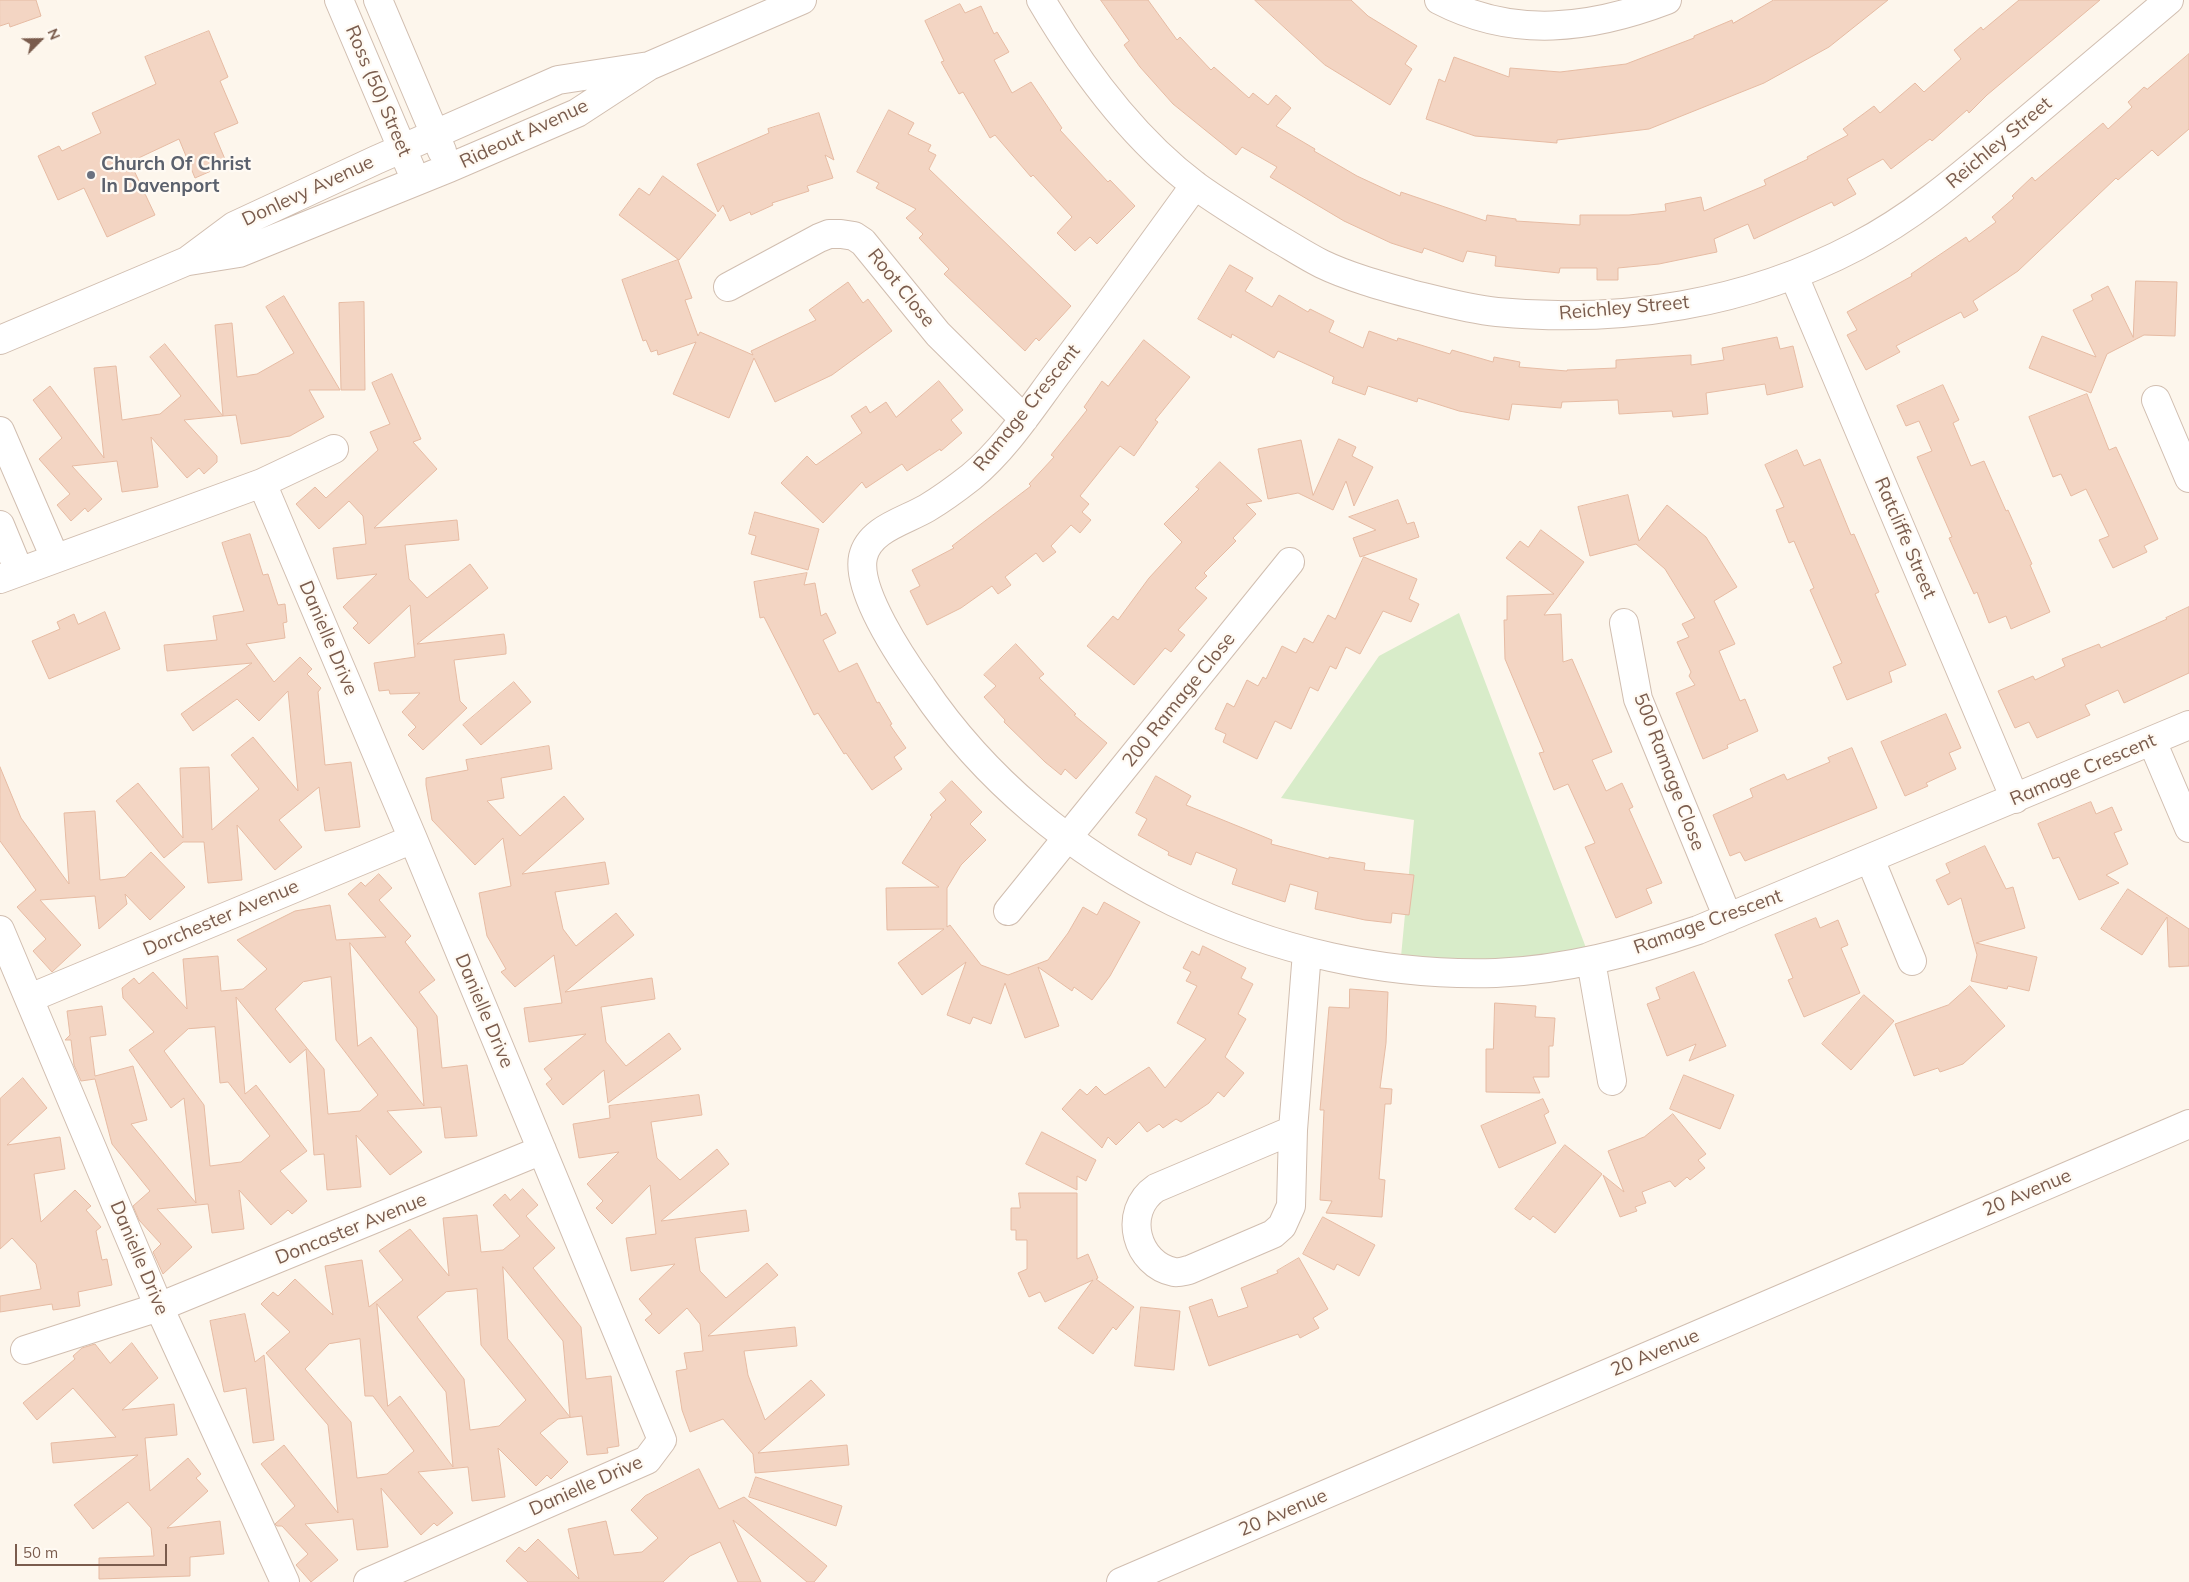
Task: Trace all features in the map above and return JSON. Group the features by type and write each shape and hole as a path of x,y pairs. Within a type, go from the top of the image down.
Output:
{"street":[{"name":"Ross (50) Street","path":"340,0 417,182"},
{"name":"Ross (50) Street","path":"378,0 449,168"},
{"name":"Rideout Avenue","path":"449,168 577,113 649,66 802,0"},
{"name":"Reichley Street","path":"1041,0 1061,34 1093,81 1139,134 1195,185 1323,265 1392,289 1459,306 1496,312 1572,316 1657,310 1717,299 1794,276 1888,230 1954,182 2169,0"},
{"path":"1439,0 1456,9 1489,20 1524,25 1558,26 1592,23 1620,17 1667,0"},
{"name":"Rideout Avenue","path":"436,134 558,80 649,66"},
{"name":"Donlevy Avenue","path":"0,340 187,261 234,226 436,134"},
{"name":"Donlevy Avenue","path":"187,261 240,253 449,168"},
{"name":"Ramage Crescent","path":"1195,185 1110,304 1024,419 990,460 971,477 935,503 878,534 865,549 861,572 876,611 930,700 989,769 1068,838 1116,870 1170,899 1226,924 1307,952 1348,960 1447,972 1496,973 1591,961 1669,940 1728,918 2189,725"},
{"name":"Root Close","path":"728,287 819,238 830,234 854,236 871,251 938,334 1024,419"},
{"name":"Ratcliffe Street","path":"1794,276 2015,799"},
{"path":"2156,400 2189,478"},
{"path":"0,431 55,558"},
{"path":"0,525 10,575 262,483 334,449"},
{"name":"Danielle Drive","path":"262,483 662,1440 647,1460 368,1582"},
{"name":"200 Ramage Close","path":"1008,911 1290,562"},
{"name":"500 Ramage Close","path":"1624,623 1638,699 1728,918"},
{"path":"2152,741 2189,828"},
{"name":"Dorchester Avenue","path":"30,998 412,839"},
{"path":"1870,859 1912,961"},
{"name":"Danielle Drive","path":"0,930 159,1307 285,1582"},
{"path":"1293,1130 1156,1188 1147,1195 1136,1214 1136,1226 1146,1252 1165,1269 1175,1272 1201,1266 1272,1234 1282,1226 1291,1206 1293,1130 1307,952"},
{"path":"1591,961 1612,1081"},
{"name":"20 Avenue","path":"1121,1582 2189,1124"},
{"name":"Doncaster Avenue","path":"25,1350 159,1307 542,1150"}],"green space":[{"path":"1459,613 1591,961 1400,967 1414,820 1281,798 1379,656"}],"building":[{"path":"0,0 36,0 41,16 10,27 9,23 0,26"},
{"path":"1101,0 1148,0 1177,40 1180,37 1211,70 1214,67 1249,98 1253,93 1268,105 1276,95 1291,108 1276,126 1357,176 1400,196 1401,192 1486,221 1487,215 1516,219 1516,221 1580,225 1580,215 1629,215 1666,211 1665,204 1701,197 1704,211 1766,185 1764,180 1808,159 1807,157 1848,135 1843,129 1874,106 1880,113 1915,83 1924,92 1961,59 1954,50 1981,27 1983,30 2019,0 2100,0 1987,95 1969,113 1967,110 1932,141 1930,139 1891,169 1883,159 1847,179 1856,194 1834,206 1832,202 1754,239 1748,224 1714,239 1717,252 1659,264 1618,268 1618,280 1597,280 1597,268 1560,268 1559,273 1495,266 1496,256 1467,251 1463,262 1424,248 1422,253 1391,243 1344,221 1270,177 1277,167 1242,147 1236,155 1173,104 1140,67 1124,45 1129,41"},
{"path":"1255,0 1351,0 1368,16 1417,46 1405,64 1412,69 1390,105 1325,65"},
{"path":"1774,0 1888,0 1829,47 1764,83 1649,129 1557,140 1557,143 1475,136 1426,119 1439,79 1445,82 1454,57 1509,77 1510,68 1560,72 1626,64 1694,38 1694,36 1732,20 1733,23"},
{"path":"960,4 965,13 981,6 994,34 997,32 1009,52 994,60 1012,93 1031,82 1062,128 1060,130 1108,182 1110,180 1135,206 1097,244 1090,237 1075,251 1057,233 1072,217 1033,175 1031,177 995,135 990,138 963,92 959,94 941,62 944,61 925,21"},
{"path":"209,31 228,77 220,81 238,123 214,133 227,164 195,178 179,139 130,162 155,215 107,237 84,188 58,200 38,156 59,146 62,151 101,133 92,113 156,84 145,57"},
{"path":"2189,54 2189,129 2158,156 2152,150 2118,180 2116,178 2018,271 1973,301 1978,310 1964,318 1961,312 1896,346 1900,352 1866,370 1847,335 1857,330 1847,312 1912,276 1911,274 1966,237 1969,242 1996,222 1992,217 2014,198 2012,196 2032,177 2035,181 2103,123 2108,129 2132,107 2128,102 2144,87 2147,89"},
{"path":"889,110 914,123 908,134 931,145 928,151 936,155 929,169 1071,306 1039,341 1036,338 1025,351 944,274 949,269 919,238 923,234 906,218 916,209 876,188 879,183 857,172"},
{"path":"819,113 834,160 825,155 833,178 807,186 809,191 772,203 773,205 751,215 750,212 730,221 723,205 718,212 697,164 769,133 768,129"},
{"path":"663,176 716,215 679,260 619,215 639,188 649,195"},
{"path":"678,260 692,298 685,300 698,336 700,332 753,355 751,351 816,320 809,310 848,282 863,303 868,299 892,331 832,375 775,402 754,358 729,418 673,394 696,342 658,355 657,350 651,352 646,340 643,341 622,280"},
{"path":"1230,265 1253,278 1245,291 1272,307 1279,295 1308,312 1310,309 1334,321 1329,332 1363,348 1369,331 1397,341 1398,338 1450,354 1452,350 1493,362 1494,357 1520,362 1519,367 1567,371 1616,368 1616,360 1691,355 1691,365 1724,360 1722,348 1777,337 1780,349 1793,346 1803,387 1767,395 1765,384 1706,393 1708,414 1673,417 1672,411 1619,414 1618,400 1562,402 1561,408 1512,404 1509,420 1459,411 1418,398 1417,402 1368,386 1365,395 1332,383 1334,377 1278,351 1274,358 1232,334 1231,338 1198,319"},
{"path":"2136,281 2177,282 2175,336 2144,335 2107,354 2091,393 2029,368 2042,336 2096,357 2073,310 2093,300 2091,295 2108,286 2133,337"},
{"path":"284,296 340,390 309,390 324,417 290,436 241,444 236,415 223,416 215,325 232,323 237,377 257,374 294,353 266,307"},
{"path":"364,302 365,390 341,390 339,303"},
{"path":"1144,340 1190,377 1155,420 1158,422 1134,456 1120,446 1080,496 1089,504 1082,512 1091,520 1080,533 1071,525 1051,546 1056,552 1043,562 1036,553 1005,577 1011,585 998,594 992,586 961,608 927,625 910,591 920,586 912,570 954,548 952,546 1031,486 1029,484 1054,457 1051,455 1087,410 1084,407 1102,381 1108,386"},
{"path":"165,344 223,416 184,420 217,456 217,462 204,474 199,468 187,478 151,437 158,487 122,492 117,461 72,466 102,499 88,512 85,508 71,521 57,505 70,494 39,459 62,438 33,400 50,386 104,458 94,368 116,366 122,420 160,414 181,396 150,357"},
{"path":"392,374 421,439 413,442 437,469 374,528 457,520 459,540 405,545 409,579 427,598 470,564 488,588 417,644 504,634 506,647 506,654 454,660 460,701 467,708 423,750 408,735 416,727 402,712 420,693 390,694 389,690 379,691 374,663 415,657 410,605 369,644 353,628 358,623 343,607 377,574 337,579 333,548 366,544 363,516 349,501 319,529 296,504 315,487 326,498 378,450 370,432 390,424 372,383"},
{"path":"939,381 963,410 951,420 962,433 941,451 940,449 907,471 902,464 866,488 862,482 823,523 781,483 807,456 816,465 862,433 851,416 866,406 870,413 886,402 896,417"},
{"path":"1943,385 1959,420 1953,423 1971,466 1984,461 2032,564 2030,565 2050,612 2011,629 2006,616 1989,623 1977,592 1974,594 1949,538 1952,537 1917,457 1932,451 1919,421 1906,426 1897,406"},
{"path":"2087,394 2109,450 2116,447 2158,539 2144,546 2147,552 2113,568 2099,540 2109,536 2086,489 2071,496 2061,474 2053,477 2029,417"},
{"path":"1339,439 1356,447 1352,456 1373,467 1354,506 1346,481 1333,510 1298,493 1268,499 1258,449 1301,440 1313,495"},
{"path":"1797,450 1804,466 1820,459 1851,535 1854,534 1879,592 1875,594 1906,665 1889,672 1892,682 1847,700 1833,667 1842,663 1810,590 1814,588 1794,541 1789,543 1776,510 1784,507 1765,465"},
{"path":"1220,462 1262,501 1246,504 1256,514 1233,538 1236,541 1204,573 1207,576 1195,588 1207,598 1178,630 1185,635 1171,652 1165,648 1134,685 1087,646 1113,616 1118,620 1149,578 1182,542 1164,524 1199,489 1196,487"},
{"path":"1628,495 1639,541 1667,505 1706,537 1737,587 1714,601 1735,644 1719,651 1740,701 1745,699 1758,731 1727,745 1728,748 1703,759 1676,693 1695,685 1689,676 1691,672 1677,642 1689,637 1682,624 1695,618 1665,569 1636,544 1590,556 1578,507"},
{"path":"1398,500 1407,524 1414,522 1419,537 1360,557 1353,538 1376,530 1349,517"},
{"path":"755,512 819,529 808,570 751,554 756,536 749,534"},
{"path":"1541,530 1584,562 1544,615 1561,614 1563,662 1572,659 1612,752 1592,760 1606,791 1622,783 1633,807 1629,809 1662,883 1646,889 1652,903 1616,918 1585,847 1595,843 1568,784 1554,790 1539,753 1544,752 1505,659 1504,620 1507,620 1507,596 1554,594 1506,558 1520,541 1528,547"},
{"path":"250,534 263,575 268,574 278,605 285,604 287,622 283,623 285,638 246,644 274,682 300,657 312,669 307,674 321,688 318,692 325,765 351,762 360,827 325,831 319,787 279,820 302,847 275,870 237,825 242,880 208,883 204,842 183,842 164,858 116,801 138,783 183,838 180,768 209,767 212,830 259,789 231,755 253,737 298,791 288,691 259,721 237,699 193,731 181,714 252,663 167,671 164,645 217,640 213,616 244,611 222,543"},
{"path":"1364,557 1417,579 1409,599 1419,604 1411,622 1383,611 1360,654 1346,647 1336,669 1330,666 1318,691 1310,687 1291,729 1275,721 1257,759 1223,742 1226,734 1215,729 1227,703 1234,707 1247,680 1258,686 1263,677 1266,679 1282,646 1296,653 1304,638 1313,643 1328,615 1335,619"},
{"path":"807,573 804,585 815,583 821,616 826,613 836,633 823,640 839,672 857,663 877,703 879,702 892,724 890,725 906,748 894,757 902,769 872,790 846,753 844,754 818,713 814,715 764,617 760,618 754,582"},
{"path":"2189,607 2189,673 2124,703 2118,690 2085,705 2090,715 2037,738 2029,722 2015,728 1998,691 2033,676 2035,680 2065,666 2062,659 2099,644 2101,648 2167,619"},
{"path":"105,612 120,649 49,679 32,641 60,629 57,622 74,614 78,624"},
{"path":"1016,644 1044,674 1039,678 1076,714 1074,715 1107,743 1076,779 1065,769 1061,775 1045,762 1004,722 1005,720 984,697 996,686 984,675"},
{"path":"514,682 531,702 481,745 463,725"},
{"path":"1946,714 1961,748 1949,753 1956,769 1926,783 1928,786 1905,796 1881,742"},
{"path":"549,746 552,769 501,778 504,798 487,801 520,836 564,796 584,819 522,874 605,862 609,884 555,892 563,929 576,946 616,913 634,935 565,992 652,978 655,999 601,1007 606,1042 626,1066 669,1033 681,1049 608,1103 604,1070 563,1105 546,1084 552,1079 544,1069 586,1034 529,1042 524,1008 562,1003 554,955 515,987 501,972 506,969 487,936 479,893 511,886 503,838 475,865 432,820 426,785 426,778 468,770 466,760"},
{"path":"1852,748 1877,808 1745,861 1740,852 1730,856 1713,815 1753,797 1750,789 1784,774 1787,780 1830,762 1828,758"},
{"path":"0,767 21,818 69,884 64,813 95,811 100,880 125,877 151,852 185,887 150,920 125,894 127,904 99,929 95,896 40,900 81,945 52,972 33,951 46,939 17,907 36,890 0,841"},
{"path":"1156,776 1191,796 1186,805 1272,840 1271,844 1329,859 1329,857 1365,863 1364,870 1414,875 1409,915 1392,913 1391,923 1365,920 1315,909 1318,892 1290,884 1285,902 1232,884 1237,869 1196,852 1191,865 1168,855 1169,852 1138,835 1147,819 1136,813"},
{"path":"952,781 982,812 970,824 986,840 961,865 947,888 947,927 950,925 981,965 1008,975 1048,960 1068,933 1083,907 1097,915 1104,902 1140,922 1110,976 1092,1000 1074,987 1072,991 1038,967 1059,1026 1025,1038 1005,983 991,1024 973,1017 970,1024 947,1015 966,962 922,995 898,963 944,929 887,930 886,888 939,887 902,863 932,817 930,815 946,800 940,793"},
{"path":"2091,802 2096,814 2112,807 2122,830 2114,833 2128,864 2106,875 2119,883 2079,900 2059,857 2053,859 2038,824"},
{"path":"1985,846 2006,889 2013,887 2025,928 1976,943 2037,957 2029,991 2008,986 2007,989 1971,981 1977,955 1961,898 1948,905 1936,880 1950,873 1946,864"},
{"path":"379,874 392,888 379,900 411,936 405,942 435,980 419,992 437,1016 442,1068 467,1065 477,1136 445,1138 441,1107 387,1111 422,1152 390,1175 356,1135 361,1187 327,1190 324,1154 314,1155 306,1049 290,1063 236,997 245,1094 256,1085 307,1151 280,1171 307,1201 292,1214 288,1210 271,1225 239,1190 244,1229 212,1233 208,1204 157,1209 192,1247 163,1274 153,1252 161,1244 139,1220 133,1206 150,1191 112,1144 95,1079 81,1081 74,1065 71,1040 65,1040 70,1035 67,1011 102,1006 106,1035 90,1037 95,1076 133,1066 147,1120 131,1124 196,1203 184,1098 171,1108 129,1050 154,1032 123,998 122,988 134,978 139,984 153,972 187,1009 183,959 218,956 221,991 243,989 267,969 237,940 295,911 330,905 336,940 386,937 348,894 361,882 365,886","holes":["350,943 417,1028 424,1106 371,1037 358,1046","331,977 336,1040 378,1095 360,1111 328,1114 324,1069 275,1009 303,982","215,1027 220,1083 228,1082 270,1136 241,1162 210,1166 204,1105 164,1051 188,1029"]},
{"path":"2128,889 2189,929 2189,966 2169,967 2167,917 2142,955 2101,929"},
{"path":"1816,918 1820,928 1838,920 1848,945 1841,948 1860,993 1804,1017 1788,980 1793,978 1775,935"},
{"path":"1203,946 1246,968 1241,978 1253,984 1238,1014 1246,1019 1225,1057 1244,1073 1224,1097 1218,1092 1209,1103 1181,1122 1176,1119 1163,1128 1159,1124 1147,1132 1139,1122 1116,1145 1108,1137 1102,1148 1062,1109 1080,1089 1087,1095 1096,1086 1105,1095 1149,1067 1165,1088 1206,1039 1177,1023 1197,986 1186,981 1191,972 1183,968 1192,951 1199,955"},
{"path":"1694,972 1726,1046 1689,1061 1696,1044 1667,1056 1647,1004 1660,999 1656,988"},
{"path":"1970,986 2005,1026 1963,1064 1940,1072 1938,1068 1914,1076 1895,1024 1948,1005"},
{"path":"1350,989 1388,992 1386,1043 1380,1088 1392,1089 1391,1104 1385,1104 1379,1179 1385,1180 1382,1217 1326,1213 1332,1201 1320,1200 1324,1110 1320,1110 1329,1007 1349,1008"},
{"path":"1864,995 1894,1021 1851,1070 1822,1044"},
{"path":"1495,1003 1536,1006 1535,1017 1555,1018 1553,1046 1549,1046 1549,1077 1533,1077 1540,1093 1486,1092 1486,1049 1493,1049"},
{"path":"1684,1075 1734,1095 1720,1129 1670,1109"},
{"path":"23,1078 47,1108 7,1145 60,1137 65,1169 34,1174 41,1222 75,1190 91,1206 86,1210 101,1227 96,1231 102,1260 107,1259 112,1285 78,1292 80,1306 53,1310 52,1304 0,1312 0,1296 41,1289 36,1264 12,1238 0,1249 0,1099"},
{"path":"699,1095 702,1115 651,1122 657,1158 680,1180 717,1149 729,1164 661,1221 746,1210 749,1231 695,1238 700,1271 726,1298 767,1263 778,1275 708,1336 795,1327 797,1346 744,1351 748,1375 765,1420 811,1380 825,1395 758,1453 847,1445 849,1465 755,1473 753,1454 723,1419 690,1432 682,1410 676,1371 687,1369 684,1353 703,1351 700,1324 687,1308 659,1334 645,1320 652,1314 639,1299 675,1264 631,1271 626,1238 656,1234 650,1185 612,1224 596,1208 603,1201 587,1184 619,1152 579,1158 573,1124 610,1118 609,1106"},
{"path":"1543,1099 1549,1112 1544,1115 1556,1143 1499,1168 1481,1126"},
{"path":"1673,1114 1706,1154 1698,1160 1705,1168 1690,1180 1687,1177 1675,1187 1670,1181 1642,1192 1646,1203 1635,1207 1637,1211 1620,1217 1603,1175 1624,1192 1608,1151 1644,1137"},
{"path":"1042,1132 1096,1160 1086,1181 1077,1176 1077,1190 1026,1164"},
{"path":"1565,1145 1602,1174 1555,1233 1533,1216 1530,1220 1515,1209"},
{"path":"523,1189 538,1205 526,1216 555,1248 533,1268 581,1327 586,1379 611,1376 619,1446 607,1448 608,1453 587,1455 582,1416 558,1419 540,1433 568,1462 551,1479 547,1475 536,1486 498,1448 505,1497 472,1501 468,1467 418,1472 453,1513 437,1526 434,1523 421,1535 381,1488 388,1547 357,1550 353,1519 305,1524 338,1560 311,1582 296,1565 308,1554 282,1526 275,1524 295,1506 261,1464 284,1445 338,1513 328,1425 266,1353 290,1332 261,1304 273,1292 278,1296 295,1279 333,1315 325,1266 362,1260 369,1307 403,1280 379,1251 410,1229 449,1276 443,1218 477,1215 481,1252 503,1250 520,1236 493,1205 505,1194 510,1200","holes":["503,1267 563,1341 570,1417 508,1339","477,1289 481,1345 526,1400 499,1426 470,1430 464,1379 417,1317 446,1292","377,1304 446,1392 453,1467 400,1396 388,1406","360,1339 365,1396 373,1396 414,1451 387,1474 357,1478 351,1422 305,1369 329,1344"]},
{"path":"1019,1193 1077,1193 1077,1259 1088,1254 1098,1278 1096,1279 1134,1307 1116,1330 1113,1327 1093,1354 1058,1328 1093,1280 1045,1302 1040,1292 1029,1297 1018,1273 1027,1269 1027,1240 1016,1240 1016,1230 1011,1230 1011,1208 1020,1208"},
{"path":"1323,1217 1375,1245 1359,1276 1337,1264 1334,1270 1303,1254"},
{"path":"1299,1258 1328,1309 1313,1318 1319,1328 1300,1338 1298,1334 1209,1366 1189,1307 1212,1299 1218,1317 1248,1307 1241,1288 1278,1273 1277,1271"},
{"path":"1141,1307 1180,1311 1174,1370 1135,1366"},
{"path":"245,1314 255,1362 264,1355 274,1440 253,1443 246,1388 224,1392 210,1321"},
{"path":"132,1343 158,1378 122,1410 174,1404 177,1435 145,1438 150,1491 188,1458 201,1474 196,1478 208,1491 167,1528 220,1521 224,1554 190,1557 190,1576 99,1579 99,1558 154,1556 151,1528 128,1502 93,1529 74,1505 138,1455 53,1463 51,1443 116,1437 73,1388 37,1420 23,1403 75,1359 73,1356 82,1348 95,1344 110,1363"},
{"path":"699,1469 719,1509 744,1497 827,1566 814,1582 807,1582 733,1520 761,1582 738,1582 720,1542 690,1556 663,1582 528,1582 506,1561 519,1547 525,1552 538,1539 579,1579 568,1529 606,1521 614,1555 642,1552 658,1538 631,1510 645,1496"},
{"path":"756,1477 842,1506 836,1526 749,1497"}],"place":[{"name":"Church Of Christ In Davenport","path":"91,175"}]}
